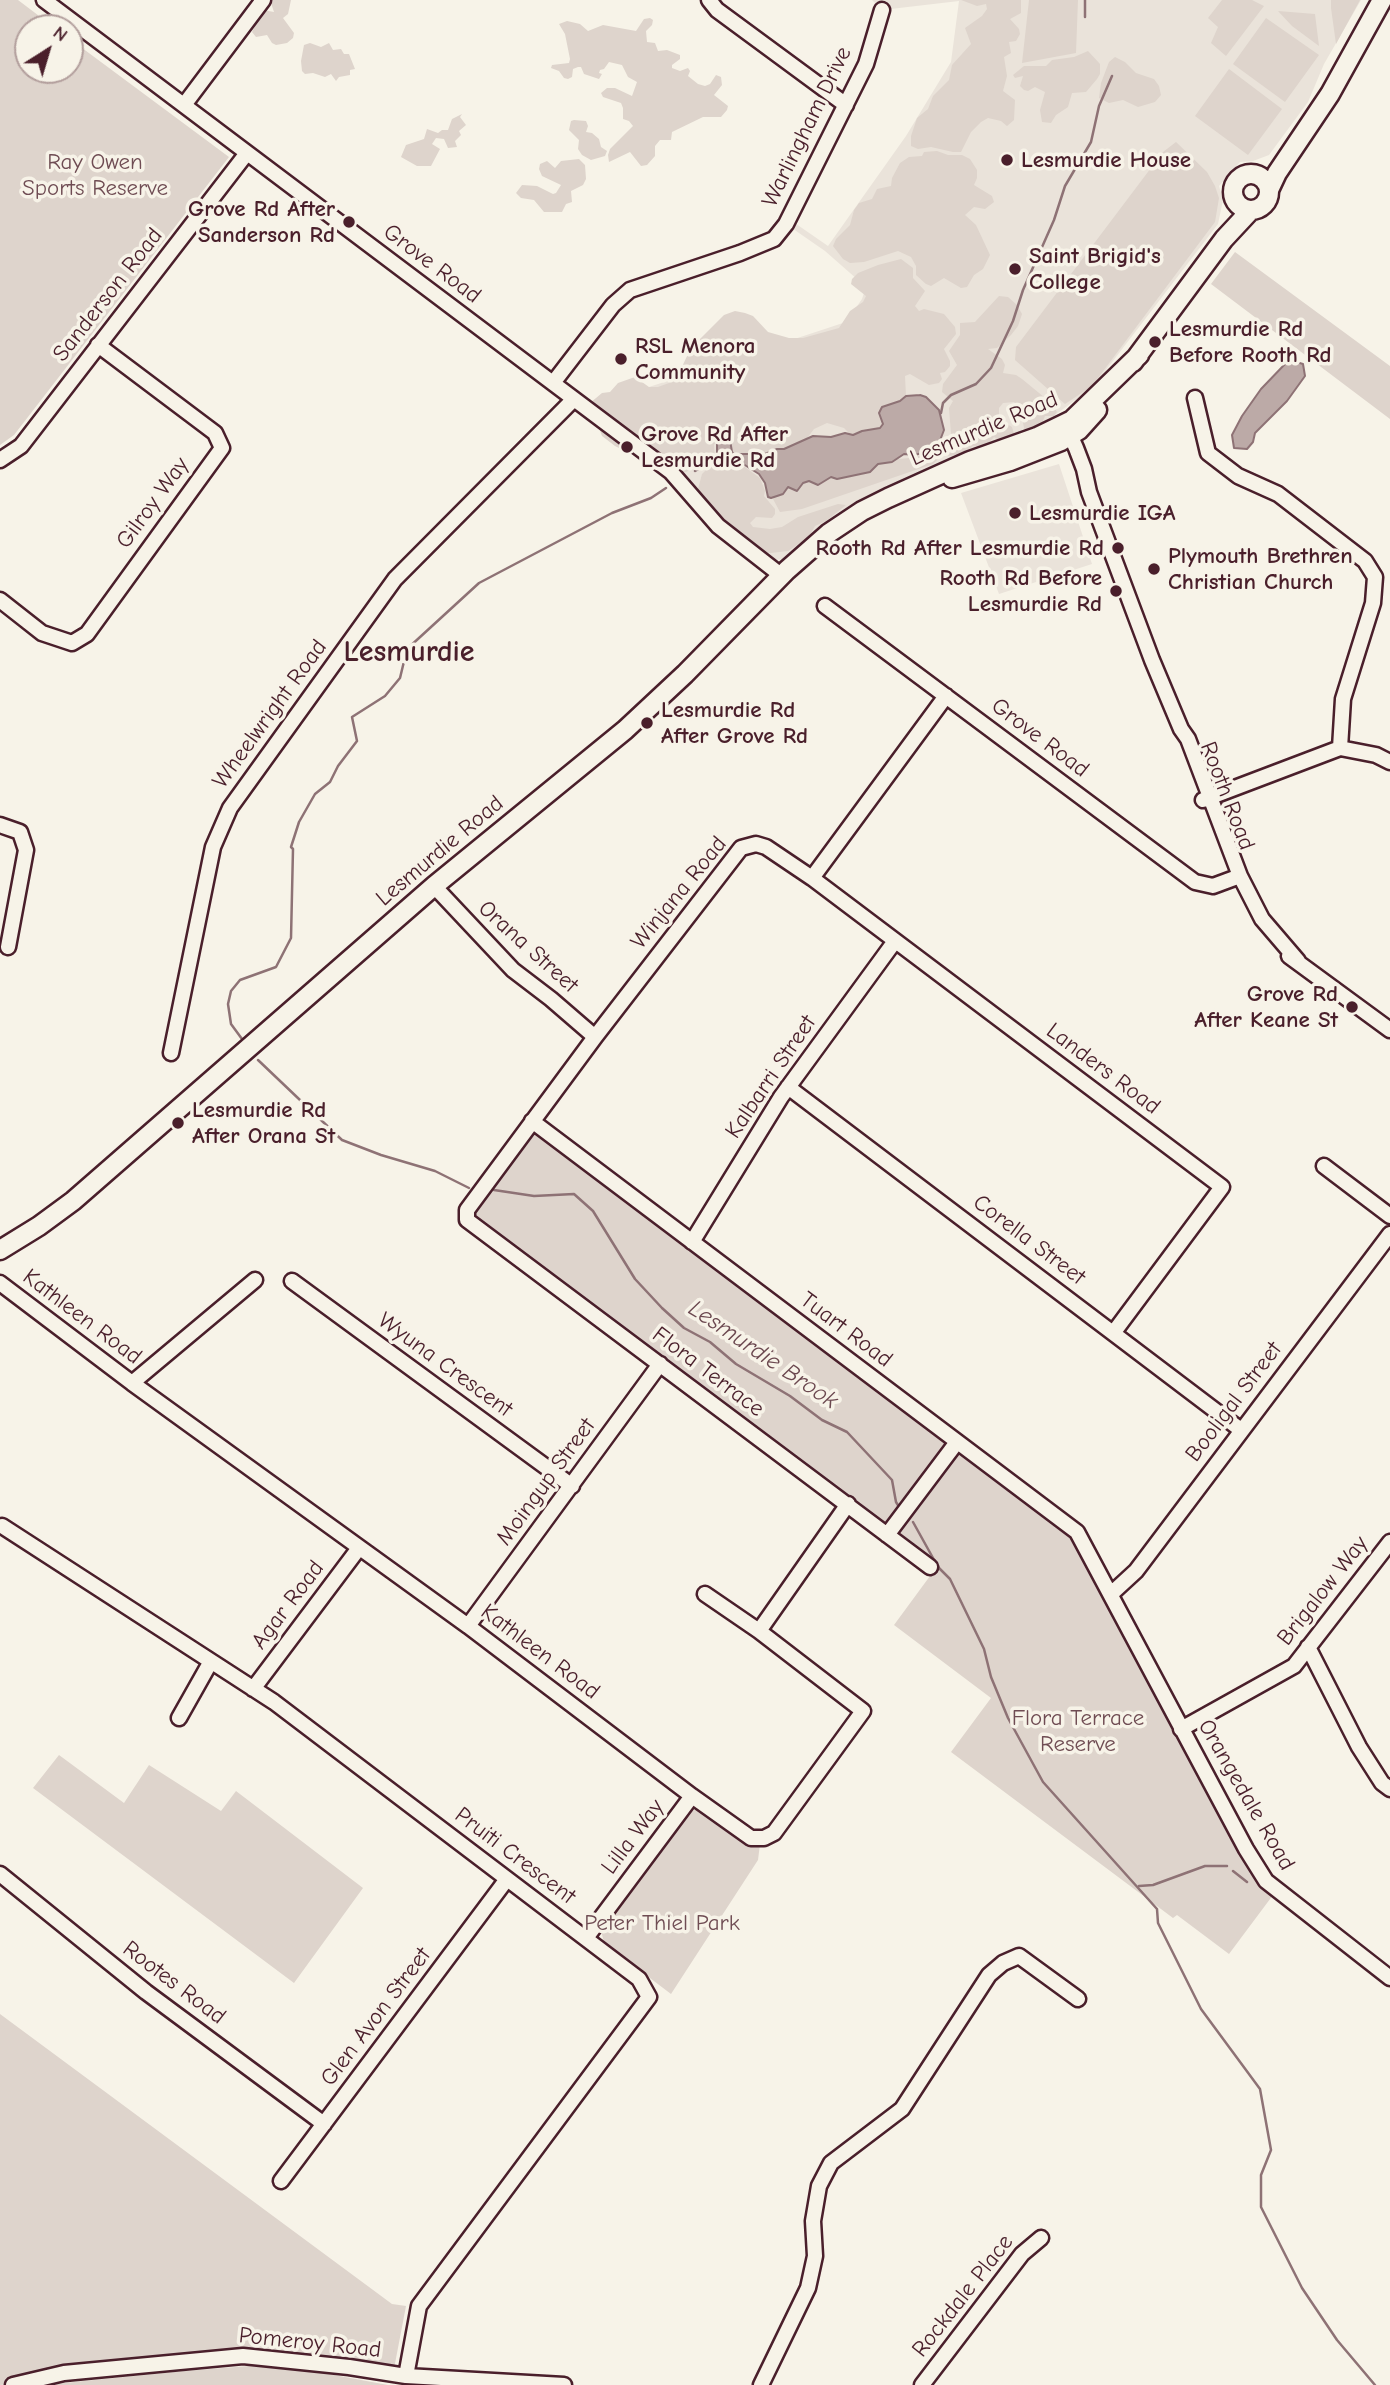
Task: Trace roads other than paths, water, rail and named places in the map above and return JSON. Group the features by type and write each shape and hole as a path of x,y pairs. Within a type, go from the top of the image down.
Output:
{"main road":[{"name":"Lesmurdie Road","path":"1243,206 1265,204 1277,173 1330,94 1382,0"},
{"name":"Lesmurdie Road","path":"1243,206 1233,192 1235,183 1242,176 1256,174 1293,149"},
{"path":"1256,174 1265,180 1269,190"},
{"name":"Lesmurdie Road","path":"0,1250 73,1201 434,886 652,706 782,576 829,533 862,511 908,489 1010,461 1064,435 1082,412 1139,355 1224,239 1243,206"}],"street":[{"name":"Grove Road","path":"44,0 671,472 718,526 782,576"},
{"path":"184,105 263,0"},
{"path":"709,0 846,104"},
{"name":"Warlingham Drive","path":"553,383 613,305 630,290 774,239 786,224 866,64 882,10"},
{"name":"Sanderson Road","path":"0,460 21,446 247,153"},
{"name":"Gilroy Way","path":"0,600 42,633 72,643 87,634 222,448 215,433 98,345"},
{"path":"1195,398 1208,453 1238,476 1278,494 1365,561 1376,577 1373,603 1343,699 1340,748"},
{"name":"Wheelwright Road","path":"171,1053 213,847 230,808 396,579 574,399"},
{"name":"Rooth Road","path":"1064,435 1089,492 1181,729 1182,744 1237,877"},
{"name":"Grove Road","path":"825,606 1195,882 1213,886 1237,877"},
{"path":"812,878 946,696"},
{"path":"1207,799 1340,748 1376,755 1390,762"},
{"path":"0,825 20,832 26,850 8,947"},
{"name":"Winjana Road","path":"467,1210 595,1037 741,848 756,844 766,847 812,878"},
{"path":"1237,877 1258,928 1279,950 1298,961 1390,1030"},
{"name":"Landers Road","path":"812,878 1222,1187 1114,1332"},
{"name":"Orana Street","path":"434,886 513,970 595,1037"},
{"name":"Kalbarri Street","path":"692,1242 788,1087 895,941"},
{"name":"Corella Street","path":"788,1087 1241,1430"},
{"name":"Tuart Road","path":"532,1121 1077,1532 1111,1594"},
{"path":"1324,1166 1390,1216"},
{"name":"Flora Terrace","path":"467,1210 467,1220 930,1567"},
{"name":"Booligal Street","path":"1111,1594 1136,1571 1390,1234"},
{"path":"132,1383 254,1280"},
{"name":"Wyuna Crescent","path":"292,1281 572,1486"},
{"name":"Kathleen Road","path":"0,1283 132,1383 468,1626 692,1796 751,1838 764,1838 774,1833 863,1711 705,1594"},
{"name":"Moingup Street","path":"468,1626 660,1364"},
{"path":"887,1535 957,1441"},
{"path":"758,1631 848,1504"},
{"name":"Pruiti Crescent","path":"2,1526 274,1702 639,1979 649,1997 419,2306 406,2376"},
{"name":"Brigalow Way","path":"1181,1729 1294,1666 1390,1542"},
{"name":"Agar Road","path":"253,1689 359,1548"},
{"name":"Orangedale Road","path":"1111,1594 1251,1859 1266,1881 1390,1978"},
{"path":"1308,1647 1359,1748 1382,1783 1390,1789"},
{"path":"179,1718 210,1663"},
{"name":"Lilla Way","path":"586,1938 692,1796"},
{"name":"Rootes Road","path":"0,1874 146,1992 324,2124"},
{"name":"Glen Avon Street","path":"281,2182 507,1879"},
{"path":"761,2385 808,2288 816,2256 813,2221 817,2198 831,2163 902,2109 989,1975 1003,1963 1018,1956 1078,1999"},
{"name":"Rockdale Place","path":"922,2385 1022,2253 1041,2238"},
{"name":"Pomeroy Road","path":"12,2385 64,2373 243,2356 406,2376 564,2385"}],"waterway":[{"path":"1085,0 1085,17"},
{"path":"941,413 943,403 951,395 976,384 991,368 1013,321 1065,186 1091,142 1099,106 1112,76"},
{"name":"Lesmurdie Brook","path":"695,471 719,458"},
{"name":"Lesmurdie Brook","path":"242,1039 231,1024 228,1004 231,991 240,980 276,967 291,938 291,847 299,822 315,794 330,782 338,766 357,741 352,717 385,696 400,678 407,649 479,583 612,513 651,498 666,488"},
{"name":"Lesmurdie Brook","path":"258,1060 342,1140 435,1171 469,1188"},
{"name":"Lesmurdie Brook","path":"494,1190 534,1196 574,1194 593,1211 635,1279 662,1308 684,1328 710,1342 736,1364 790,1396 822,1420 847,1432 892,1480 896,1502 901,1510"},
{"name":"Lesmurdie Brook","path":"913,1522 938,1567 950,1579 984,1649 991,1677 1008,1718 1043,1782 1157,1909 1158,1923 1201,2009 1260,2089 1271,2150 1261,2175 1261,2207 1302,2288 1337,2340 1375,2385"},
{"path":"1139,1886 1153,1885 1205,1866 1227,1866"},
{"path":"1233,1871 1247,1882"}],"place":[{"name":"Lesmurdie House","path":"1007,160"},
{"name":"Grove Rd After Sanderson Rd","path":"349,222"},
{"name":"Saint Brigid's College","path":"1015,269"},
{"name":"Lesmurdie Rd Before Rooth Rd","path":"1155,342"},
{"name":"RSL Menora Community","path":"621,359"},
{"name":"Grove Rd After Lesmurdie Rd","path":"627,447"},
{"name":"Lesmurdie IGA","path":"1015,513"},
{"name":"Rooth Rd After Lesmurdie Rd","path":"1118,548"},
{"name":"Plymouth Brethren Christian Church","path":"1154,569"},
{"name":"Rooth Rd Before Lesmurdie Rd","path":"1116,591"},
{"name":"Lesmurdie Rd After Grove Rd","path":"647,723"},
{"name":"Grove Rd After Keane St","path":"1352,1007"},
{"name":"Lesmurdie Rd After Orana St","path":"178,1123"}],"district":[{"name":"Lesmurdie","path":"409,653"}],"park label":[{"name":"Ray Owen Sports Reserve","path":"95,175"},
{"name":"Flora Terrace Reserve","path":"1078,1731"},
{"name":"Peter Thiel Park","path":"662,1923"}]}
